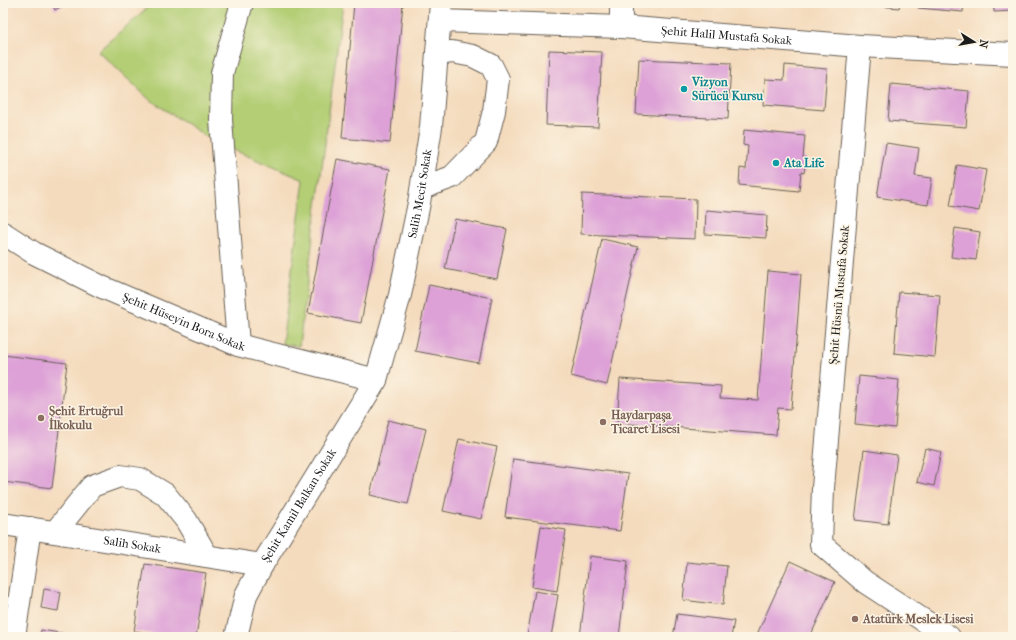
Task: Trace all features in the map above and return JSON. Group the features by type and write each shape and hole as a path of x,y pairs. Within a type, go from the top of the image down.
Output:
{"street":[{"path":"238,345 221,120 222,73 242,3"},
{"path":"621,27 622,3"},
{"name":"Şehit Halil Mustafa Sokak","path":"440,12 860,46 1013,54"},
{"name":"Salih Mecit Sokak","path":"376,380 400,295 422,188 431,127 438,54 440,12"},
{"name":"Şehit Hüsnü Mustafa Sokak","path":"860,46 823,488 821,544 865,582 949,637"},
{"path":"422,188 452,177 486,142 494,111 498,79 490,65 473,56 452,52 438,54"},
{"name":"Şehit Hüseyin Bora Sokak","path":"3,233 34,253 102,287 238,345 376,380"},
{"name":"Şehit Kamil Balkan Sokak","path":"236,637 246,595 262,565 376,380"},
{"path":"55,532 92,486 120,476 140,478 165,494 186,520 207,556"},
{"name":"Salih Sokak","path":"3,524 262,565"},
{"path":"14,637 30,528"}],"green space":[{"path":"153,3 343,3 299,346 282,344 304,180 215,142 150,100 98,51"}],"building":[{"path":"52,3 67,3 55,10"},
{"path":"354,3 403,3 390,143 342,138"},
{"path":"861,3 900,3 899,8"},
{"path":"918,3 964,3 963,12 918,8"},
{"path":"994,3 1013,3 1013,11 994,12"},
{"path":"549,50 602,52 598,127 546,125"},
{"name":"Vizyon Sürücü Kursu","path":"639,59 731,63 728,119 636,114"},
{"path":"785,65 827,69 824,110 763,105 765,79 784,80"},
{"path":"891,84 969,91 966,127 888,121"},
{"name":"Ata Life","path":"744,130 805,136 803,158 806,158 804,173 801,172 799,191 739,185 740,168 746,169 748,146 743,145"},
{"path":"886,143 919,148 915,176 932,178 928,205 877,197"},
{"path":"337,159 390,169 361,323 308,313"},
{"path":"957,165 986,170 979,211 950,206"},
{"path":"582,194 696,199 695,239 581,234"},
{"path":"706,210 767,215 766,238 705,234"},
{"path":"455,219 507,229 497,279 445,269"},
{"path":"955,228 980,232 976,260 951,257"},
{"path":"602,239 638,247 607,385 571,376"},
{"path":"768,271 801,274 791,409 778,408 776,435 617,423 620,379 721,386 720,398 758,400"},
{"path":"429,285 492,298 479,363 415,351"},
{"path":"899,292 940,295 935,357 894,353"},
{"path":"3,355 67,363 52,488 3,482"},
{"path":"859,376 899,380 895,428 855,424"},
{"path":"388,420 426,429 408,504 370,495"},
{"path":"459,439 497,447 481,519 443,511"},
{"path":"925,448 941,452 934,486 917,482"},
{"path":"864,450 897,455 888,524 855,520"},
{"path":"513,459 628,474 620,531 505,517"},
{"path":"541,526 566,530 557,591 532,587"},
{"path":"590,556 628,561 619,637 580,637"},
{"path":"790,561 835,582 810,637 769,637 758,632"},
{"path":"687,562 727,566 723,605 683,600"},
{"path":"145,564 206,573 196,637 172,637 134,631"},
{"path":"44,589 61,592 58,611 41,608"},
{"path":"535,591 558,595 551,637 527,636"},
{"path":"677,614 734,621 731,637 673,637"},
{"path":"41,630 79,636 79,637 40,637"},
{"path":"452,633 474,636 474,637 452,637"}],"place":[{"name":"Vizyon Sürücü Kursu","path":"684,89"},
{"name":"Ata Life","path":"776,163"},
{"name":"Şehit Ertuğrul İlkokulu","path":"41,418"},
{"name":"Haydarpaşa Ticaret Lisesi","path":"603,422"},
{"name":"Atatürk Meslek Lisesi","path":"855,619"}]}
